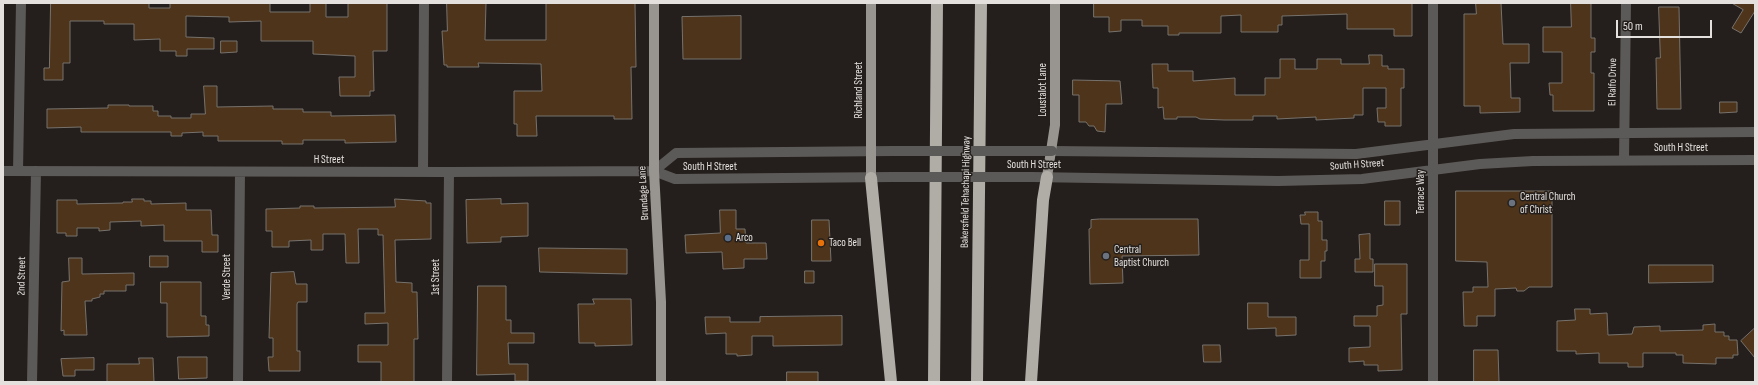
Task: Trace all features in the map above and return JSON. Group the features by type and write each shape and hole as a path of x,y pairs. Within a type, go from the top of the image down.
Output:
{"highway":[{"path":"934,382 936,3"},
{"name":"Bakersfield Tehachapi Highway","path":"977,382 981,3"},
{"path":"1031,382 1043,200 1047,177"},
{"path":"871,178 891,382"}],"main road":[{"name":"Brundage Lane","path":"654,3 654,170 661,302 661,382"},
{"name":"Richland Street","path":"871,3 871,178"},
{"name":"Loustalot Lane","path":"1047,177 1052,151 1054,125 1055,3"}],"street":[{"path":"18,171 21,3"},
{"path":"422,172 424,3"},
{"name":"Terrace Way","path":"1433,3 1433,382"},
{"name":"El Ralfo Drive","path":"1624,160 1626,3"},
{"name":"South H Street","path":"1755,132 1514,134 1356,154 1052,151 676,153 654,170 675,179 1047,177 1278,181 1362,179 1480,164 1533,161 1755,160"},
{"name":"H Street","path":"3,171 449,172 654,170"},
{"name":"2nd Street","path":"32,382 36,171"},
{"name":"Verde Street","path":"238,382 240,172"},
{"name":"1st Street","path":"447,382 449,172"}],"building":[{"path":"51,3 149,3 149,8 170,8 170,3 270,3 270,12 310,12 310,3 326,3 326,17 348,17 348,3 387,3 387,51 373,51 374,91 370,91 370,96 340,96 339,77 355,77 355,56 313,54 313,41 261,41 261,21 229,22 229,17 186,16 186,37 214,38 214,49 187,49 187,56 176,56 176,51 160,51 160,39 134,40 134,24 104,24 104,21 70,21 70,63 63,63 63,80 44,80 44,68 49,68"},
{"path":"447,3 486,3 485,40 546,40 546,3 635,3 636,67 631,67 632,119 614,119 614,116 536,116 537,136 517,136 517,124 514,124 514,91 542,91 541,64 478,63 479,67 447,67 447,65 444,65 442,31 447,31"},
{"path":"1094,3 1412,3 1412,36 1394,36 1394,29 1347,29 1347,14 1282,16 1282,25 1278,25 1278,32 1241,32 1241,15 1221,16 1221,33 1179,33 1179,35 1168,35 1168,26 1142,26 1142,20 1121,20 1121,31 1109,32 1109,17 1094,17"},
{"path":"1476,3 1501,3 1503,44 1529,44 1529,63 1510,63 1511,98 1520,98 1520,112 1480,113 1480,106 1464,106 1464,14 1476,14"},
{"path":"1571,3 1591,3 1591,38 1595,38 1595,52 1591,52 1591,73 1594,73 1594,111 1553,111 1553,95 1550,95 1549,83 1562,83 1562,52 1543,52 1543,27 1571,27"},
{"path":"1732,3 1755,3 1755,11 1741,33 1732,28 1743,10"},
{"path":"1659,7 1679,7 1681,109 1657,109 1656,58 1660,58"},
{"path":"741,16 741,59 683,59 682,17"},
{"path":"221,41 237,41 237,52 221,53"},
{"path":"1369,55 1382,55 1382,66 1388,66 1388,69 1404,69 1404,88 1401,88 1401,126 1385,126 1385,122 1378,122 1377,108 1386,108 1386,88 1363,88 1363,115 1354,115 1354,118 1316,120 1316,117 1277,119 1277,116 1253,116 1253,120 1224,120 1200,119 1196,117 1164,119 1163,107 1158,108 1158,88 1153,88 1152,64 1168,64 1168,71 1193,71 1193,81 1235,78 1235,95 1265,95 1265,78 1280,78 1280,59 1295,59 1295,69 1317,69 1317,59 1341,59 1341,64 1369,64"},
{"path":"1073,80 1120,81 1122,104 1106,104 1105,132 1097,131 1094,126 1089,126 1086,122 1079,122 1079,95 1073,95"},
{"path":"204,86 217,86 217,107 273,106 273,109 303,109 303,112 331,112 331,116 395,115 396,142 345,143 345,140 303,140 303,144 282,144 282,141 218,141 218,136 203,136 203,132 182,133 182,136 171,136 171,132 81,132 81,127 47,128 47,109 108,108 108,105 153,106 153,111 158,111 158,116 171,116 171,118 191,118 191,114 205,114"},
{"path":"1720,102 1737,102 1737,112 1720,113"},
{"path":"1456,191 1552,191 1552,287 1529,287 1524,291 1517,291 1516,288 1495,289 1495,316 1477,316 1477,326 1464,326 1463,292 1473,292 1473,287 1488,287 1487,262 1456,261"},
{"path":"132,199 144,199 144,201 151,201 151,204 186,203 186,210 211,210 212,235 218,235 218,252 202,252 202,241 164,241 164,225 141,226 141,221 110,222 110,230 99,231 99,228 77,228 77,236 66,236 66,233 57,233 57,200 77,200 77,204 123,203 132,202"},
{"path":"395,199 426,201 426,203 431,203 431,239 395,240 396,282 412,283 412,292 417,292 418,339 414,339 414,382 381,382 381,362 358,362 358,345 388,345 388,323 365,324 365,313 385,313 383,235 378,235 378,229 358,229 359,263 346,263 345,234 323,234 323,250 311,250 311,240 289,241 289,247 272,247 272,231 266,231 266,209 300,208 300,206 314,206 314,208 395,207"},
{"path":"501,199 501,204 528,203 528,236 501,237 501,242 467,243 466,200"},
{"path":"1385,201 1400,201 1400,225 1385,225"},
{"path":"720,210 736,210 736,229 745,229 746,243 766,243 767,259 744,259 744,268 723,269 722,252 686,253 685,235 720,233"},
{"path":"1305,212 1318,212 1318,221 1322,221 1322,240 1327,240 1325,261 1321,261 1321,278 1300,278 1300,260 1309,260 1309,224 1301,224 1300,215 1305,215"},
{"path":"1198,219 1199,255 1122,256 1123,283 1090,284 1089,229 1091,228 1091,220"},
{"path":"812,220 829,220 831,261 812,261"},
{"path":"1370,234 1370,259 1373,259 1373,272 1355,272 1355,259 1360,259 1359,235"},
{"path":"539,248 627,249 627,274 540,272"},
{"path":"150,256 168,256 168,267 150,267"},
{"path":"69,258 82,258 82,274 134,273 134,285 126,285 126,291 104,291 104,294 100,294 100,297 92,299 92,301 85,301 87,335 64,335 64,330 61,331 62,282 69,281"},
{"path":"1375,264 1407,264 1407,314 1401,314 1402,370 1378,371 1378,365 1364,365 1364,361 1349,362 1349,348 1370,347 1370,326 1354,326 1354,316 1377,316 1377,306 1383,305 1383,286 1375,286"},
{"path":"1649,265 1713,265 1713,282 1649,283"},
{"path":"805,271 814,271 814,283 805,283"},
{"path":"294,272 296,284 307,284 307,302 298,302 297,304 297,351 300,351 300,371 269,371 268,357 273,357 273,338 269,338 271,273"},
{"path":"161,282 201,282 201,316 206,316 206,325 209,325 209,336 167,337 167,303 161,303"},
{"path":"478,286 506,286 506,320 511,320 511,333 534,333 534,343 508,343 509,364 528,364 528,381 515,381 515,374 477,375"},
{"path":"593,299 631,299 632,345 595,346 595,343 579,343 578,304 594,304"},
{"path":"1248,303 1268,303 1268,317 1296,317 1296,335 1276,336 1276,328 1248,329"},
{"path":"1575,309 1590,309 1590,314 1607,313 1608,335 1632,334 1634,327 1660,326 1660,331 1703,330 1703,325 1715,324 1715,332 1724,332 1724,336 1729,336 1729,340 1737,340 1738,355 1733,355 1733,358 1716,358 1716,364 1683,363 1683,355 1676,355 1676,353 1643,353 1643,367 1628,367 1628,363 1599,363 1599,353 1576,354 1576,351 1557,351 1557,321 1575,320"},
{"path":"842,316 842,345 773,346 773,336 752,336 752,355 737,356 737,354 726,354 726,333 706,334 705,317 730,317 730,322 760,322 760,317"},
{"path":"1755,328 1755,358 1741,341"},
{"path":"1203,345 1220,345 1221,362 1204,362"},
{"path":"1474,350 1498,350 1499,382 1474,382"},
{"path":"178,357 207,357 207,378 179,379"},
{"path":"94,358 94,370 75,370 75,376 63,376 61,359"},
{"path":"139,358 153,358 154,382 107,382 107,364 139,364"},
{"path":"787,372 818,372 818,382 787,382"}],"place":[{"name":"Central Church of Christ","path":"1512,203"},
{"name":"Arco","path":"728,238"},
{"name":"Taco Bell","path":"821,243"},
{"name":"Central Baptist Church","path":"1106,256"}]}
